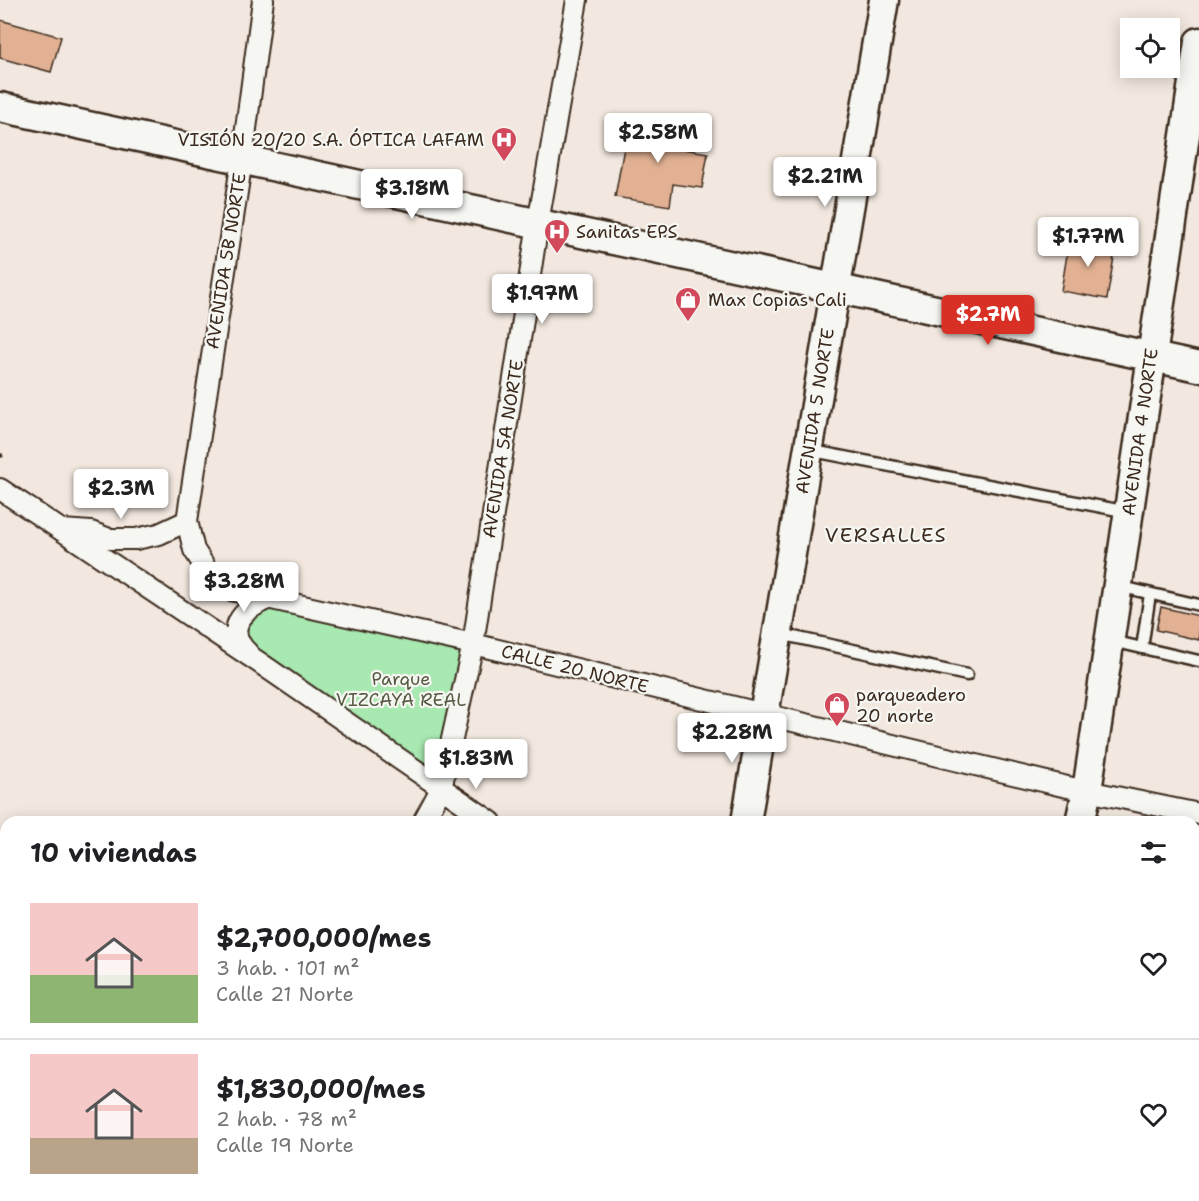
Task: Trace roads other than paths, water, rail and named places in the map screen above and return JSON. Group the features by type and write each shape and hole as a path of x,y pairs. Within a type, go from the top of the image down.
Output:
{"street":[{"name":"AVENIDA 5B NORTE","path":"231,590 210,573 194,550 187,521 242,159 263,0"},
{"name":"AVENIDA 5A NORTE","path":"426,816 441,789 473,644 538,223 577,0"},
{"name":"AVENIDA 5 NORTE","path":"747,816 884,0"},
{"name":"AVENIDA 4 NORTE","path":"1081,816 1087,791 1150,357 1199,42"},
{"path":"0,107 538,223 835,290 1199,367"},
{"path":"0,489 481,816"},
{"path":"60,530 91,532 109,539 136,539 159,534 187,521"},
{"name":"CALLE 20 NORTE","path":"231,590 473,644 1087,791 1199,814"},
{"path":"256,661 240,645 235,631 240,619 250,606 267,599"}],"lane":[{"path":"808,450 1128,512"},
{"path":"1116,586 1199,605"},
{"path":"1142,648 1150,594"},
{"path":"778,633 967,675"},
{"path":"1108,640 1199,661"}],"place":[{"name":"VISIÓN 20/20 S.A. ÓPTICA LAFAM","path":"504,163"},
{"name":"Sanitas EPS","path":"557,255"},
{"name":"Max Copias Cali","path":"688,323"},
{"name":"parqueadero 20 norte","path":"837,728"}],"district":[{"name":"VERSALLES","path":"886,535"}],"park label":[{"name":"Parque VIZCAYA REAL","path":"401,689"}]}
